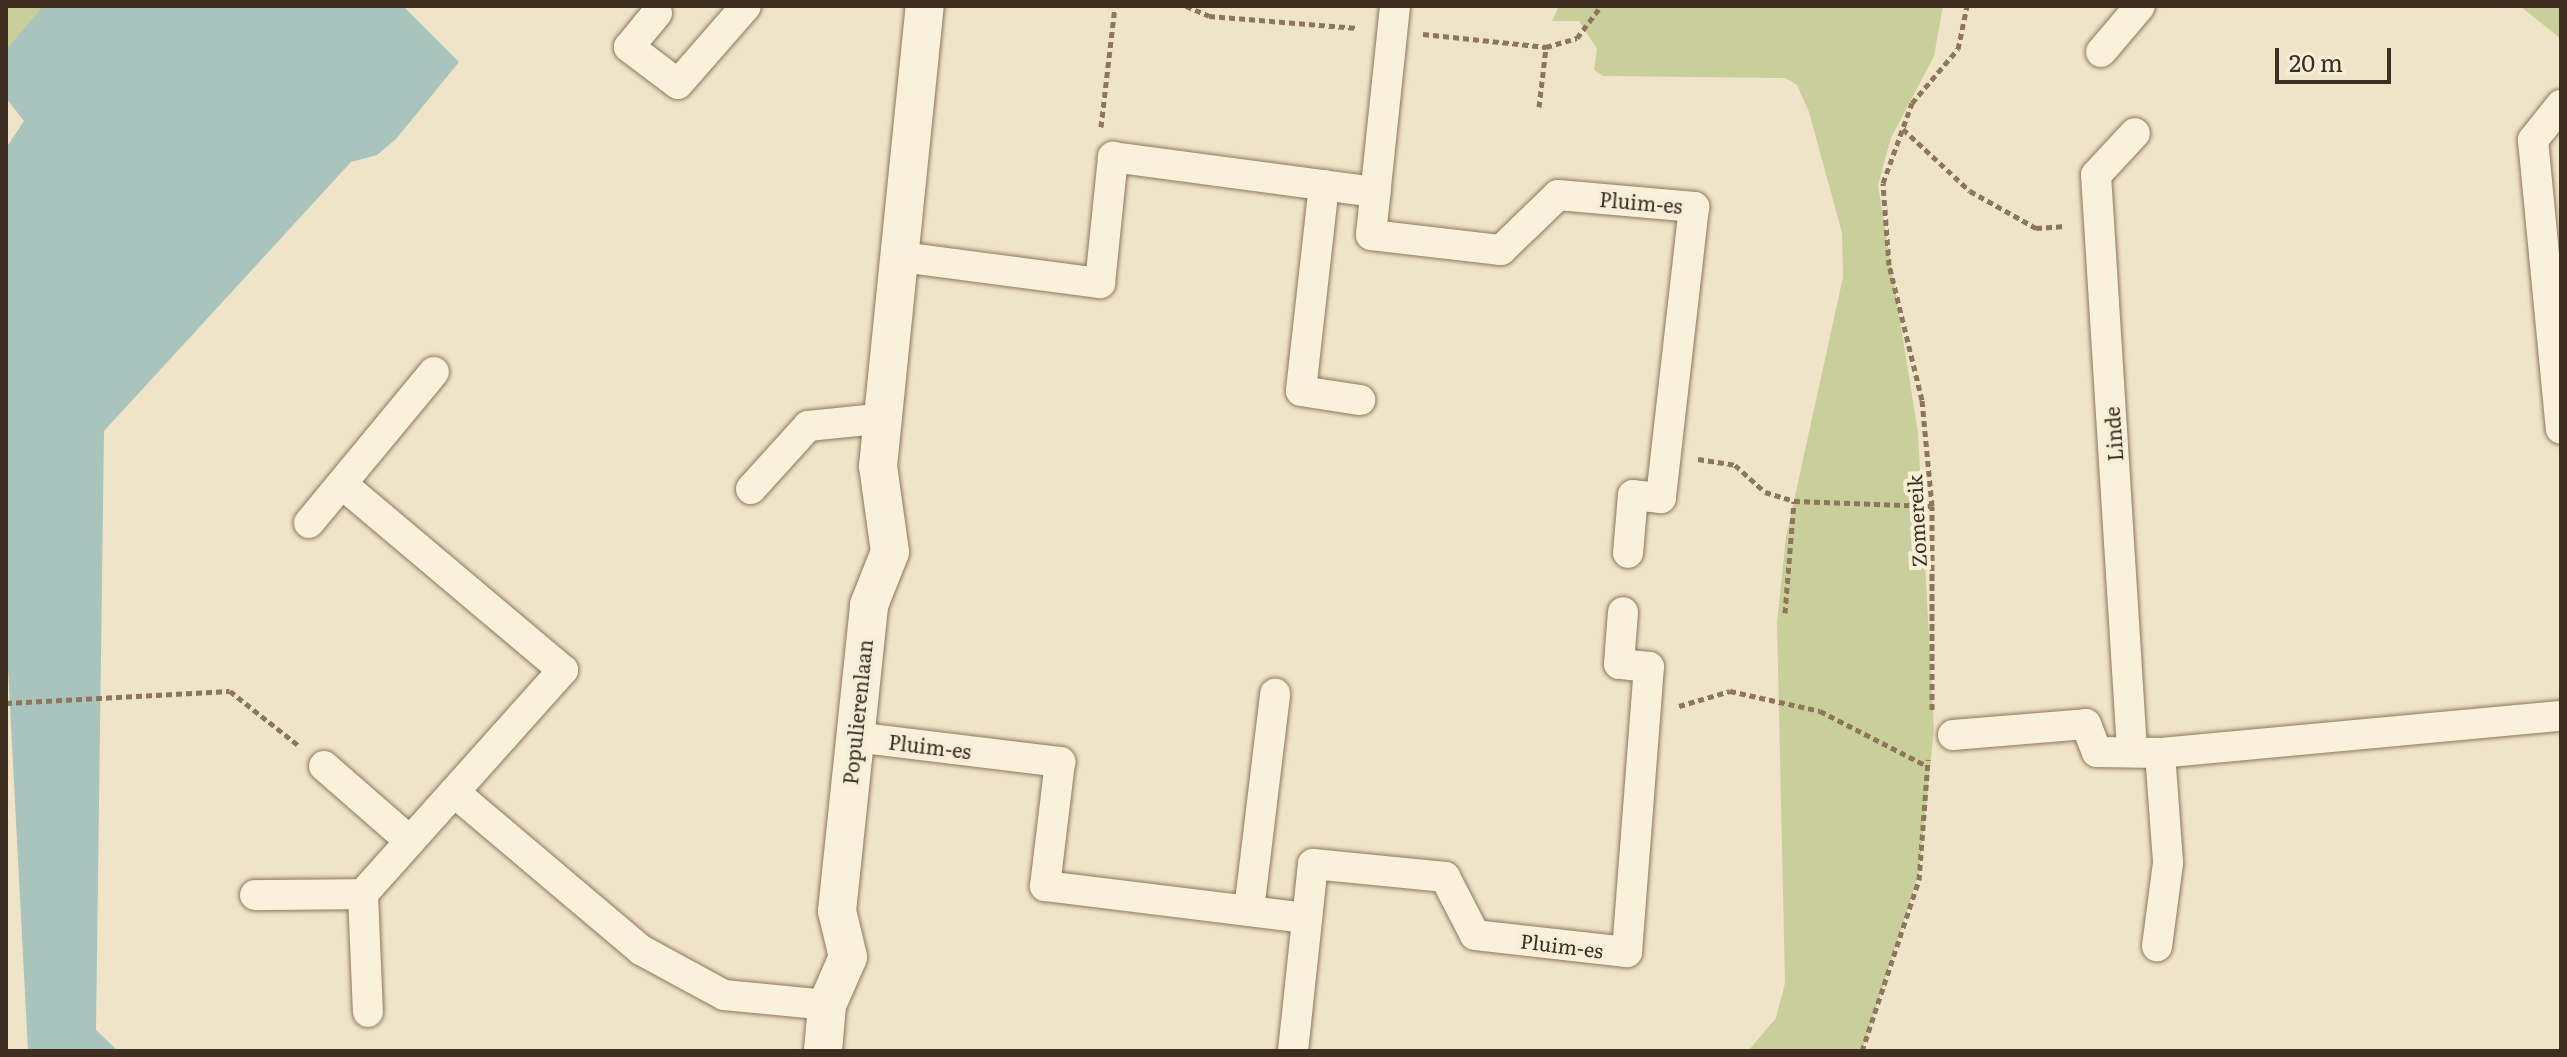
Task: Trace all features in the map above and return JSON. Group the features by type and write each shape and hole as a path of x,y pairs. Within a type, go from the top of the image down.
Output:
{"street":[{"path":"657,13 629,47 678,84 746,6"},
{"name":"Populierenlaan","path":"823,1051 827,1005 848,957 837,911 869,605 890,552 878,466 887,418 924,6"},
{"name":"Pluim-es","path":"1395,6 1371,235 1501,250 1558,195 1694,207 1661,498 1633,495 1628,553"},
{"path":"2101,52 2140,6"},
{"path":"2561,105 2533,140 2561,429"},
{"name":"Linde","path":"2135,133 2096,175 2146,752 2168,863 2157,946"},
{"path":"902,257 1100,283 1113,157 1376,192"},
{"path":"1324,185 1301,391 1360,400"},
{"path":"309,523 434,372"},
{"path":"751,489 808,426 887,418"},
{"path":"342,484 563,670 363,894 368,1012"},
{"name":"Pluim-es","path":"1293,1051 1313,864 1445,877 1475,935 1627,952 1649,667 1619,664 1623,612"},
{"path":"1249,910 1275,694"},
{"path":"1938,736 2086,724 2097,752 2146,752 2561,716"},
{"name":"Pluim-es","path":"854,737 1060,762 1045,886 1307,918"},
{"path":"324,766 410,841"},
{"path":"454,792 641,950 724,995 827,1005"},
{"path":"255,895 363,894"}],"path":[{"path":"1113,157 1101,127 1115,6"},
{"path":"1186,6 1209,16"},
{"path":"1536,45 1546,47 1577,38 1601,6"},
{"name":"Zomereik","path":"1862,1051 1919,880 1927,766 1938,736 1932,506 1922,400 1888,251 1883,183 1912,103 1958,49 1967,6"},
{"path":"1539,107 1546,47"},
{"path":"1903,129 1970,191 2036,228 2099,224"},
{"path":"1666,455 1735,465 1765,492 1794,501 1932,506"},
{"path":"1785,613 1794,501"},
{"path":"6,703 230,691 324,766"},
{"path":"1646,704 1690,707 1730,691 1805,707 1927,766"}],"green space":[{"path":"6,6 43,6 7,50 6,50"},
{"path":"1559,6 1943,6 1934,56 1891,138 1878,185 1918,432 1934,729 1919,874 1862,1051 1748,1051 1776,1018 1785,983 1777,623 1786,537 1843,277 1842,233 1809,112 1797,85 1785,78 1603,76 1594,70 1597,49 1579,21 1552,21"},
{"path":"2520,6 2561,6 2561,39"}],"water":[{"path":"43,6 403,6 459,62 396,139 377,155 351,162 104,431 96,1030 118,1051 28,1051 6,630 6,148 24,121 6,98 6,50"}]}
